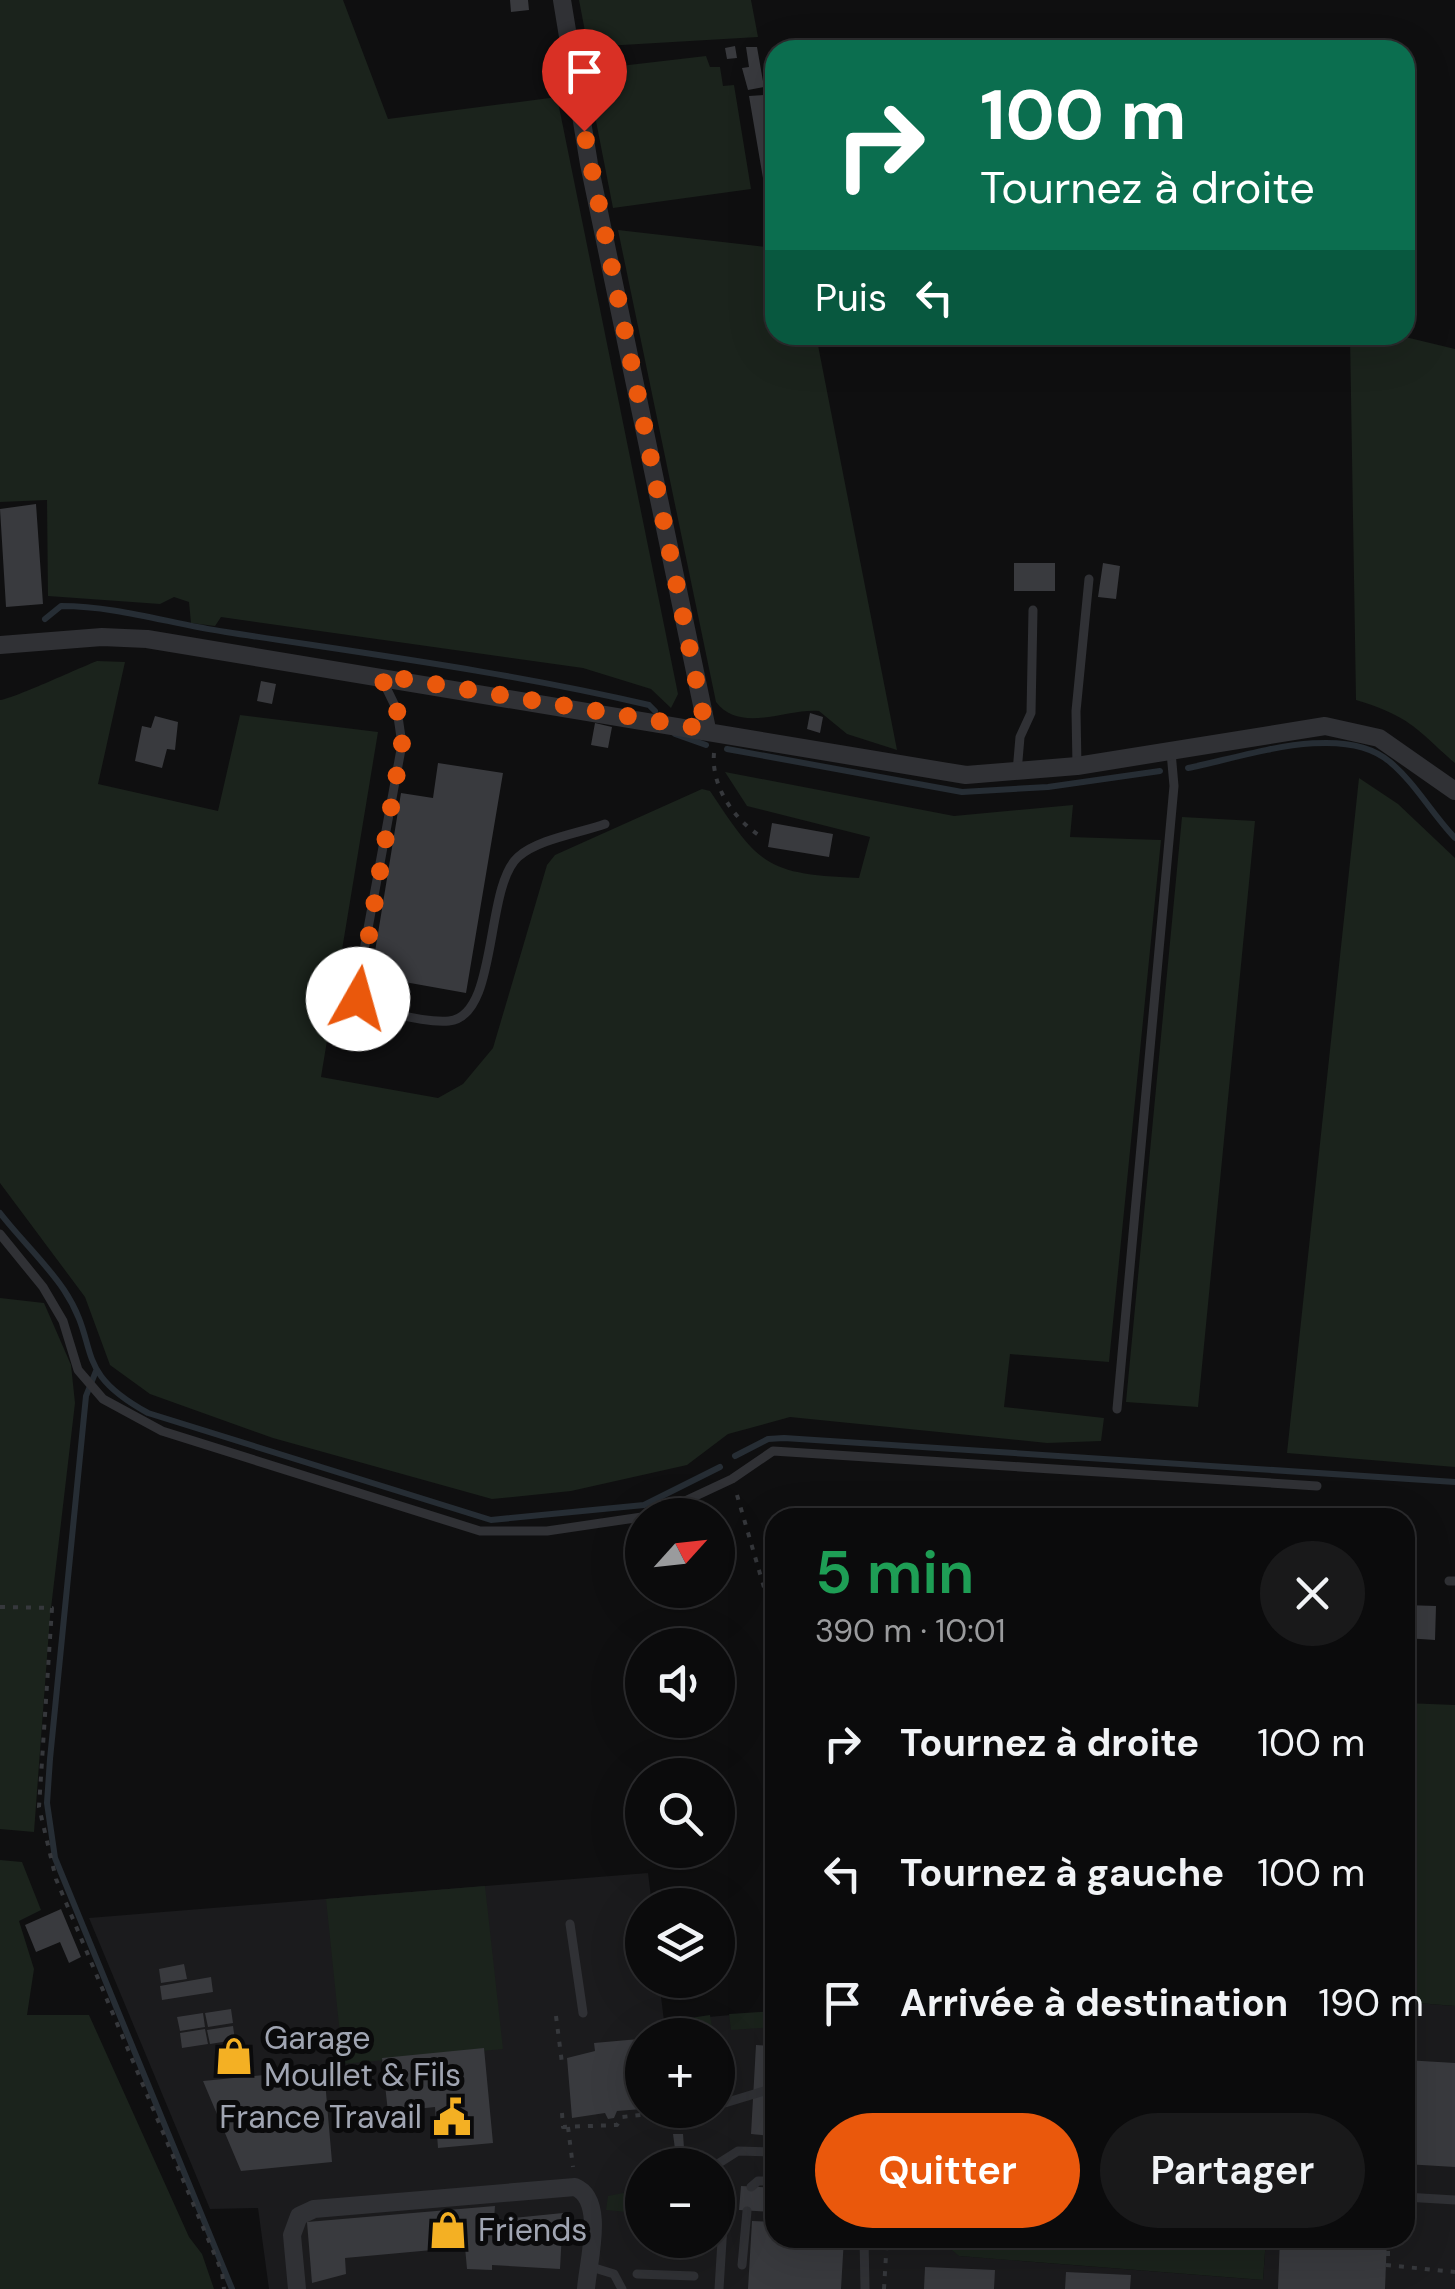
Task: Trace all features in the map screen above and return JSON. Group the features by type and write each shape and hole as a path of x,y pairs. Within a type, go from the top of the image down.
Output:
{"street":[{"path":"562,0 589,164 711,730"},
{"path":"0,645 102,637 147,639 966,775 1077,766 1292,729 1342,728 1401,749 1455,791"},
{"path":"296,2289 292,2235 299,2216 314,2209 576,2187 586,2191 593,2205 586,2289"}],"lane":[{"path":"1077,766 1076,711 1089,579"},
{"path":"1017,772 1020,737 1031,713 1033,610"},
{"path":"380,675 397,710 402,744 358,988 365,1008 449,1021 466,1016 477,998 502,888 516,859 528,850 605,824"},
{"path":"1117,1409 1172,805 1171,752"},
{"path":"0,1234 43,1287 63,1321 78,1370 103,1400 162,1431 363,1498 480,1531 547,1531 625,1520"},
{"path":"692,1498 732,1479 773,1451 1317,1486"},
{"path":"570,1924 583,2013"},
{"path":"735,2100 765,2091"},
{"path":"735,2153 765,2152"},
{"path":"751,2187 765,2181"},
{"path":"1415,2198 1455,2200"},
{"path":"742,2265 747,2210"},
{"path":"864,2248 865,2289"},
{"path":"719,2289 721,2258"},
{"path":"588,2266 614,2274 622,2289"},
{"path":"637,2274 694,2276"}],"path":[{"path":"711,730 716,782 742,824 760,836"},
{"path":"732,1479 765,1591"},
{"path":"0,1607 52,1608 39,1807 56,1880 222,2272 224,2289"},
{"path":"556,2016 562,2063"},
{"path":"562,2113 563,2127 617,2125 625,2117"},
{"path":"568,2127 576,2187"},
{"path":"884,2289 886,2248"},
{"path":"1388,2248 1387,2266 1455,2272"}],"shaded area":[{"path":"0,0 343,0 388,119 557,97 678,694 671,708 651,689 583,668 221,617 215,626 191,623 189,602 174,597 160,604 48,596 47,500 0,502"},
{"path":"579,0 751,0 758,37 588,47"},
{"path":"706,56 710,67 720,67 723,86 734,85 751,189 613,208 586,70"},
{"path":"618,230 765,247 765,345 818,345 897,750 847,734 819,711 751,718 726,711 716,702"},
{"path":"1415,339 1455,349 1455,763 1401,718 1356,700 1350,345 1415,345"},
{"path":"97,661 125,662 98,784 218,811 240,715 378,732 321,1077 438,1098 463,1084 493,1048 547,865 555,855 702,789 710,791 741,836 768,861 804,873 859,878 870,837 747,806 725,772 954,816 1073,805 1070,837 1161,840 1109,1362 1010,1354 1004,1407 1104,1418 1101,1441 1047,1443 790,1417 728,1434 687,1465 571,1491 492,1499 273,1438 150,1394 110,1365 85,1297 0,1183 0,700"},
{"path":"1359,778 1398,804 1455,858 1455,1467 1287,1453"},
{"path":"1182,817 1255,821 1198,1407 1126,1402"},
{"path":"0,1298 44,1303 71,1365 75,1403 50,1617 34,1832 0,1829"},
{"path":"1415,1703 1455,1705 1455,2006 1415,2003"},
{"path":"0,1860 22,1862 41,1910 19,1921 34,1969 27,2015 89,2015 189,2237 202,2254 214,2289 0,2289"},
{"path":"648,1873 650,1888 625,1888 625,1998 661,1998 664,2018 625,2018 625,2128 735,2128 735,2018 697,2018 765,2012 765,2248 950,2248 960,2256 1263,2280 1265,2248 1415,2248 1415,2003 1455,2006 1455,2289 269,2289 258,2208 210,2209 89,1918"},
{"path":"485,1886 503,2049 343,2064 326,1899"},
{"path":"765,2012 765,2028 735,2030 735,2018 730,2018 729,2014"},
{"path":"625,2193 625,2212 606,2210 608,2196"},
{"path":"949,2248 1265,2248 1263,2280 959,2256"}],"building":[{"path":"510,0 528,0 529,10 511,12"},
{"path":"735,46 737,58 727,59 725,48"},
{"path":"746,47 757,47 764,87 748,90 742,68 749,67"},
{"path":"765,95 764,184 749,96"},
{"path":"36,504 43,604 6,607 0,509"},
{"path":"1014,563 1055,563 1055,591 1014,591"},
{"path":"1103,563 1120,566 1116,599 1098,597"},
{"path":"261,681 276,684 272,704 257,701"},
{"path":"810,713 823,717 820,733 807,729"},
{"path":"155,716 178,722 175,750 167,749 162,768 135,761 142,726 151,728"},
{"path":"595,723 612,727 608,748 591,745"},
{"path":"438,763 503,773 466,993 371,976 401,793 433,798"},
{"path":"772,823 833,834 829,857 768,847"},
{"path":"1415,1605 1436,1606 1435,1640 1415,1639"},
{"path":"61,1909 81,1957 69,1963 60,1942 36,1952 25,1925"},
{"path":"184,1964 187,1979 161,1983 159,1969"},
{"path":"211,1977 213,1992 162,2000 160,1986"},
{"path":"231,2009 233,2023 208,2027 205,2013"},
{"path":"203,2013 205,2027 180,2031 177,2017"},
{"path":"233,2026 235,2040 210,2044 207,2030"},
{"path":"205,2029 208,2044 182,2048 180,2033"},
{"path":"625,2040 625,2110 617,2111 614,2118 608,2119 605,2113 572,2118 567,2058 595,2051 594,2043"},
{"path":"756,2045 765,2045 765,2135 751,2134"},
{"path":"484,2048 493,2143 438,2148 435,2107 388,2112 382,2058"},
{"path":"1415,2061 1455,2063 1455,2167 1415,2165"},
{"path":"324,2069 332,2162 241,2171 203,2081"},
{"path":"673,2134 683,2134 684,2148 675,2148"},
{"path":"741,2186 765,2187 765,2211 739,2210"},
{"path":"495,2206 494,2220 563,2213 560,2269 492,2265 492,2270 467,2269 465,2247 345,2258 346,2274 312,2283 307,2222"},
{"path":"752,2221 765,2222 765,2248 843,2248 841,2289 748,2289"},
{"path":"1280,2248 1387,2248 1385,2289 1278,2289"},
{"path":"925,2267 995,2270 994,2289 924,2289"},
{"path":"1066,2272 1131,2275 1130,2289 1065,2289"}],"waterway":[{"path":"45,619 61,606 103,609 543,683 649,705 655,711"},
{"path":"675,734 706,745"},
{"path":"1188,768 1264,750 1320,743 1370,750 1399,771 1455,838"},
{"path":"727,749 962,792 1048,787 1160,771"},
{"path":"0,1213 64,1290 91,1357 107,1384 148,1413 491,1520 644,1505 720,1467"},
{"path":"96,1371 86,1396 50,1759 47,1803 55,1858 232,2289"},
{"path":"735,1456 768,1439 784,1438 1455,1482"}],"place":[{"name":"Garage Moullet & Fils","path":"234,2056"},
{"name":"France Travail","path":"452,2117"},
{"name":"Friends","path":"448,2230"}],"route":[{"path":"358,999 402,744 397,710 380,675 706,729 584,131"}]}
